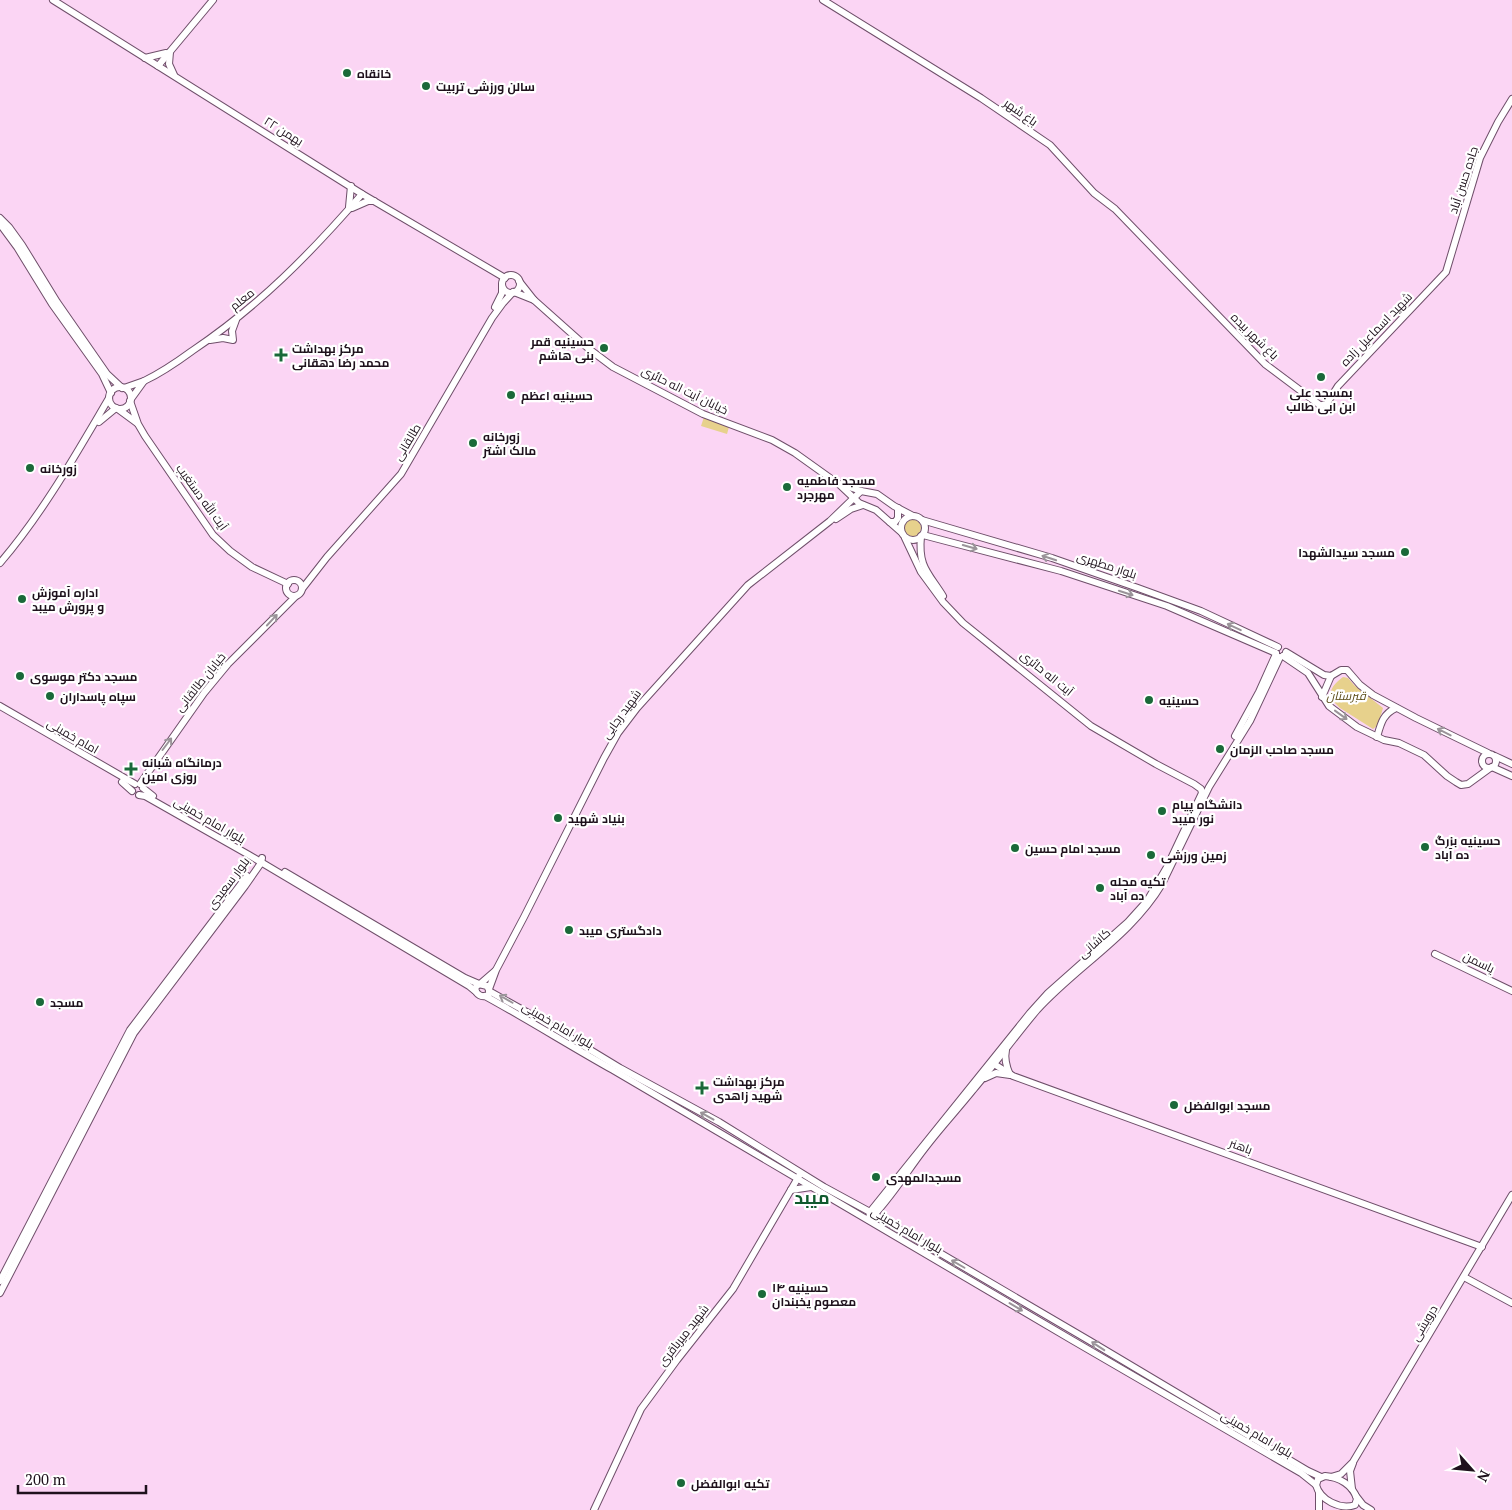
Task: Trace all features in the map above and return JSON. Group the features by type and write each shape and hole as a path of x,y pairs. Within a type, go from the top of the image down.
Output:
{"main road":[{"name":"۲۲ بهمن","path":"53,0 503,282"},
{"path":"159,67 213,0"},
{"name":"باغ شهر","path":"823,0 981,98 1050,145 1094,193 1115,209 1180,276"},
{"path":"145,58 170,52"},
{"path":"170,52 170,64 174,76"},
{"name":"جاده حسن آباد","path":"1446,272 1480,158 1512,98"},
{"path":"351,186 350,209 374,201"},
{"name":"معلم","path":"144,381 207,341 238,317 291,272 364,195"},
{"path":"0,218 22,245 58,303 110,378 130,393 130,400"},
{"path":"0,224 17,247 52,304 102,374 110,395 110,402 117,408"},
{"name":"شهید اسماعیل زاده","path":"1323,405 1338,386 1446,272"},
{"path":"508,276 513,276 534,300 523,294 507,292 503,282 508,276"},
{"name":"باغ شهر بیده","path":"1180,276 1266,364 1323,405"},
{"name":"طالقانی","path":"404,466 499,300 503,282"},
{"path":"514,292 519,287 519,282"},
{"name":"طالقانی","path":"301,586 404,466 492,318 502,303 514,292"},
{"name":"خیابان آیت اله حائری","path":"534,300 589,349 613,367 703,414 772,440 795,453 837,482"},
{"path":"207,341 218,338 234,340 233,327 238,317"},
{"path":"0,563 29,527 91,430 110,395 116,389 144,381"},
{"path":"91,430 104,417 117,408 124,408 144,381"},
{"name":"آیت الله دستغیب","path":"130,400 138,424 214,534 241,560 288,584"},
{"name":"آیت الله دستغیب","path":"117,408 138,424"},
{"path":"837,482 861,491 877,494 898,508 922,520 925,530 922,536 915,540 903,535 901,524 904,519 913,516"},
{"name":"آیت اله حائری","path":"837,482 863,505 876,510 903,535 921,572 932,588 955,615 979,637 1090,726 1194,784 1201,789 1202,797"},
{"path":"830,521 861,491"},
{"path":"830,521 851,509 863,505"},
{"path":"890,522 895,522 898,518 898,508"},
{"name":"بلوار مطهری","path":"922,520 1052,558 1201,611 1324,675 1331,676 1341,670 1347,670 1360,686 1373,695 1474,747 1512,764"},
{"name":"شهید رجایی","path":"496,970 604,758 623,727 654,688 748,585 830,521"},
{"name":"آیت اله حائری","path":"922,536 920,557 929,576 956,610 983,636 1098,728 1170,769 1205,786"},
{"name":"بلوار مطهری","path":"922,536 1061,571 1168,606 1280,653 1308,673 1329,706 1357,727 1377,737 1399,743 1424,755 1447,776 1462,785 1468,784 1491,767"},
{"path":"1003,556 1006,545"},
{"path":"1103,585 1105,578"},
{"path":"294,581 301,586 300,593 296,596 288,594 286,590 288,584 294,581"},
{"name":"خیابان طالقانی","path":"139,785 204,693 228,664 296,596"},
{"name":"کاشانی","path":"979,1080 1052,996 1142,913 1162,884 1202,797 1205,786 1248,714 1280,653"},
{"name":"کاشانی","path":"872,1213 1048,993 1128,922 1147,901 1162,876 1202,797 1250,721 1280,653"},
{"path":"1322,697 1331,676"},
{"name":"امام خمینی","path":"0,706 120,777 139,785"},
{"path":"1377,737 1388,712 1396,708"},
{"name":"امام خمینی","path":"0,710 118,780 139,795"},
{"path":"1474,747 1486,767 1491,767 1512,776"},
{"path":"1482,761 1483,756 1491,755 1496,764 1491,767"},
{"path":"1205,786 1214,778"},
{"path":"132,791 132,788 139,785 143,791 139,795"},
{"name":"بلوار امام خمینی","path":"139,785 155,798 261,861 465,978 479,984"},
{"name":"بلوار امام خمینی","path":"139,795 145,796 261,861 470,986 475,991"},
{"path":"249,855 254,871 271,868"},
{"name":"بلوار سعیدی","path":"0,1293 19,1250 102,1089 134,1033 261,861"},
{"name":"یاسمن","path":"1436,954 1512,991"},
{"path":"496,970 488,992 482,996 475,991 474,988 496,970"},
{"path":"479,984 487,986 488,992"},
{"name":"بلوار امام خمینی","path":"488,992 548,1031 790,1174 799,1176 872,1213 982,1278 1302,1473 1316,1485"},
{"name":"بلوار امام خمینی","path":"488,992 541,1020 620,1068 718,1122 799,1176 812,1187 1086,1349 1154,1383 1321,1477"},
{"path":"979,1080 996,1073 1010,1075 1005,1057 1008,1041"},
{"name":"باهنر","path":"994,1064 1010,1075 1482,1247"},
{"path":"790,1174 791,1191 812,1187"},
{"name":"شهید میرباقری","path":"594,1510 641,1409 733,1289 799,1176"},
{"name":"درویشی","path":"1353,1462 1512,1195"},
{"path":"868,1220 872,1213"},
{"path":"1475,1258 1470,1242 1490,1234"},
{"name":"بلوار سعیدی","path":"0,1281 19,1250"},
{"path":"1464,1277 1512,1303"},
{"path":"978,1285 982,1278"},
{"path":"1319,1510 1319,1493 1316,1485 1318,1479 1341,1474 1353,1462"},
{"path":"1352,1489 1350,1471 1353,1462"},
{"path":"1331,1477 1340,1480 1352,1489 1363,1505 1371,1510"},
{"path":"1319,1493 1338,1507"},
{"path":"1350,1508 1357,1503 1356,1495"},
{"path":"1329,1510 1338,1507 1361,1510"}],"green space":[{"path":"704,417 729,427 727,434 701,426"},
{"path":"912,519 918,522 921,528 918,534 912,537 906,534 903,528 906,522"},
{"name":"قبرستان","path":"1343,677 1348,678 1383,708 1378,725 1373,729 1340,708 1330,698 1334,686"}],"place":[{"name":"خانقاه","path":"347,73"},
{"name":"سالن ورزشی تربیت","path":"426,86"},
{"name":"حسینیه قمر بنی هاشم","path":"604,348"},
{"name":"مرکز بهداشت محمد رضا دهقانی","path":"281,355"},
{"name":"بمسجد علی ابن ابی طالب","path":"1321,377"},
{"name":"حسینیه اعظم","path":"511,395"},
{"name":"زورخانه مالک اشتر","path":"473,443"},
{"name":"زورخانه","path":"30,468"},
{"name":"مسجد فاطمیه مهرجرد","path":"787,487"},
{"name":"مسجد سیدالشهدا","path":"1405,552"},
{"name":"اداره آموزش و پرورش میبد","path":"22,599"},
{"name":"مسجد دکتر موسوی","path":"20,676"},
{"name":"سپاه پاسداران","path":"50,696"},
{"name":"حسینیه","path":"1149,700"},
{"name":"مسجد صاحب الزمان","path":"1220,749"},
{"name":"درمانگاه شبانه روزی امین","path":"131,769"},
{"name":"دانشگاه پیام نور میبد","path":"1162,811"},
{"name":"بنیاد شهید","path":"558,818"},
{"name":"حسینیه بزرگ ده آباد","path":"1425,847"},
{"name":"مسجد امام حسین","path":"1015,848"},
{"name":"زمین ورزشی","path":"1151,855"},
{"name":"تکیه محله ده آباد","path":"1100,888"},
{"name":"دادگستری میبد","path":"569,930"},
{"name":"مسجد","path":"40,1002"},
{"name":"مرکز بهداشت شهید زاهدی","path":"702,1088"},
{"name":"مسجد ابوالفضل","path":"1174,1105"},
{"name":"مسجدالمهدی","path":"876,1177"},
{"name":"حسینیه ۱۴ معصوم یخبندان","path":"762,1294"},
{"name":"تکیه ابوالفضل","path":"681,1483"}],"district":[{"name":"میبد","path":"812,1197"}]}
